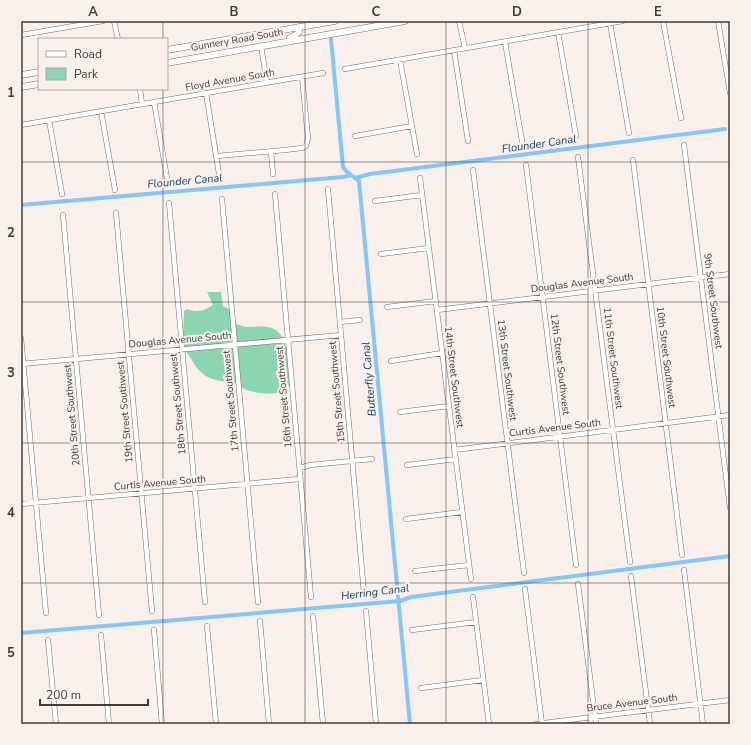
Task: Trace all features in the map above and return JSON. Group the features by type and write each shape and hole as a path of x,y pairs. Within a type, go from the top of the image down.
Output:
{"main road":[{"name":"Gunnery Road South","path":"168,52 186,50 194,46 299,24 335,21"},
{"name":"Gunnery Road South","path":"168,63 405,21"},
{"path":"242,49 250,44 294,36 299,32 299,24"},
{"path":"21,75 38,72"},
{"path":"21,87 38,84"}],"street":[{"path":"21,35 103,21"},
{"path":"114,21 118,38"},
{"path":"459,21 465,48"},
{"path":"588,21 589,27"},
{"path":"345,69 623,21"},
{"path":"663,21 681,118"},
{"path":"718,21 730,93"},
{"path":"610,23 629,134"},
{"path":"558,32 576,136"},
{"path":"505,42 522,141"},
{"path":"261,46 267,83"},
{"path":"454,50 468,140"},
{"path":"400,60 417,154"},
{"name":"Floyd Avenue South","path":"21,125 323,73"},
{"path":"217,156 302,148 306,146 308,138 302,77"},
{"path":"140,90 142,104"},
{"path":"206,93 220,180"},
{"path":"154,102 168,184"},
{"path":"101,111 115,190"},
{"path":"49,120 62,194"},
{"path":"355,136 412,126"},
{"name":"9th Street Southwest","path":"684,145 730,508"},
{"path":"271,151 273,174"},
{"name":"11th Street Southwest","path":"578,157 630,562"},
{"name":"10th Street Southwest","path":"633,160 682,555"},
{"name":"12th Street Southwest","path":"526,165 576,565"},
{"name":"13th Street Southwest","path":"473,170 524,573"},
{"name":"14th Street Southwest","path":"420,178 471,580"},
{"name":"15th Street Southwest","path":"328,190 364,593"},
{"name":"16th Street Southwest","path":"275,194 311,598"},
{"path":"375,201 422,195"},
{"name":"17th Street Southwest","path":"222,199 258,602"},
{"name":"18th Street Southwest","path":"169,203 205,602"},
{"name":"19th Street Southwest","path":"116,212 152,611"},
{"name":"20th Street Southwest","path":"63,214 99,615"},
{"path":"382,254 429,248"},
{"name":"Douglas Avenue South","path":"437,310 730,274"},
{"path":"387,307 436,301"},
{"path":"340,322 360,320"},
{"name":"Douglas Avenue South","path":"22,364 341,335"},
{"path":"21,338 22,364 46,613"},
{"path":"391,361 442,353"},
{"path":"400,412 449,406"},
{"name":"Curtis Avenue South","path":"454,450 730,415"},
{"path":"300,468 310,465 372,459"},
{"path":"407,465 456,459"},
{"name":"Curtis Avenue South","path":"21,504 300,479"},
{"path":"406,519 462,512"},
{"path":"414,571 469,565"},
{"path":"684,570 703,724"},
{"path":"631,576 650,724"},
{"path":"578,584 596,724"},
{"path":"526,589 542,724"},
{"path":"473,597 489,724"},
{"path":"366,611 376,724"},
{"path":"313,616 323,724"},
{"path":"260,621 269,724"},
{"path":"412,630 476,622"},
{"path":"207,626 216,724"},
{"path":"154,630 162,724"},
{"path":"101,635 109,724"},
{"path":"48,640 56,724"},
{"path":"421,688 484,680"},
{"name":"Bruce Avenue South","path":"536,724 730,700"}],"green space":[{"path":"207,292 221,292 223,306 229,309 233,320 239,325 274,329 281,336 286,348 290,375 290,382 284,391 272,394 252,391 236,384 210,378 197,368 185,351 183,335 184,311 187,309 200,311 213,305"}],"waterway":[{"name":"Butterfly Canal","path":"331,39 343,167 359,181 410,724"},
{"name":"Flounder Canal","path":"355,178 370,174 725,129"},
{"name":"Flounder Canal","path":"21,205 343,177 351,175"},
{"name":"Herring Canal","path":"21,633 400,601 411,597 730,556"}]}
